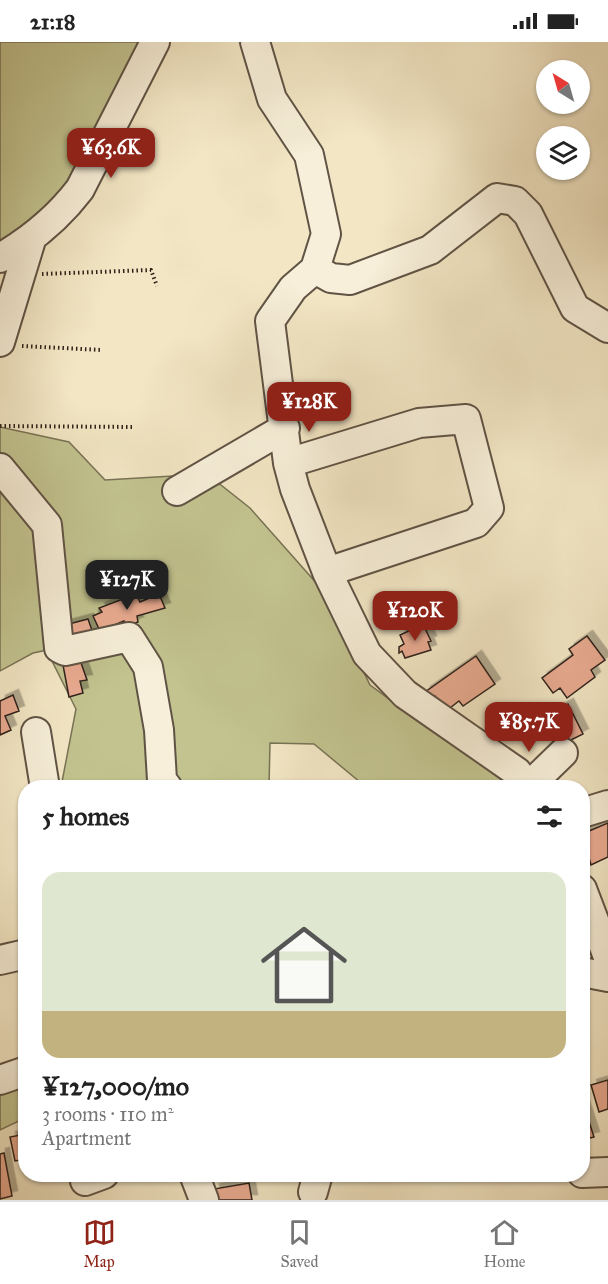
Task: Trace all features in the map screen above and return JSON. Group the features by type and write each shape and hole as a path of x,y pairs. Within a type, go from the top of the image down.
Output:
{"street":[{"path":"6,344 10,266 31,240 68,205 80,189 155,42"},
{"path":"255,42 272,99 309,155 326,234 315,268 293,288 270,321 288,463 295,489 327,572 367,654 405,694 517,772 523,780"},
{"path":"315,268 331,278 350,280 430,250 496,198 515,201 528,214 575,308 608,328"},
{"path":"288,463 419,423 466,419 489,508 476,524 327,572"},
{"path":"177,492 285,428"},
{"path":"0,468 46,525 59,648 65,651 129,637 148,667 159,730 162,780"},
{"path":"36,732 44,780"},
{"path":"535,780 563,753"},
{"path":"590,811 608,805"},
{"path":"590,910 608,957"},
{"path":"0,960 18,956"},
{"path":"590,974 608,977"},
{"path":"0,1080 18,1074"},
{"path":"590,1173 608,1172"},
{"path":"197,1182 204,1200"}],"path":[{"path":"10,266 151,270 157,286"},
{"path":"6,344 102,350"},
{"path":"0,426 135,427"}],"green space":[{"path":"0,42 144,42 69,184 0,248"},
{"path":"0,427 69,442 105,480 207,474 250,508 326,594 370,685 445,740 499,772 507,780 358,780 314,744 270,743 269,780 62,780 76,709 50,657 57,648 33,653 0,671"},
{"path":"18,1082 18,1121 0,1130 0,1089"}],"building":[{"path":"136,594 140,602 159,594 165,608 137,616 138,622 127,626 124,621 100,631 93,616 102,612 99,608"},
{"path":"88,619 94,636 69,643 65,625"},
{"path":"423,624 431,641 428,642 431,650 405,658 402,651 399,653 399,647 404,644 400,635"},
{"path":"587,636 605,660 591,670 595,677 567,698 560,688 553,693 542,678 573,655 569,649"},
{"path":"476,656 495,684 463,706 459,701 446,711 435,696 430,700 425,692"},
{"path":"80,660 87,680 80,681 83,693 69,697 63,665"},
{"path":"13,695 19,711 5,716 11,730 0,735 0,701"},
{"path":"568,704 583,734 565,743 550,713"},
{"path":"608,823 608,857 591,865 590,862 590,831"},
{"path":"608,1080 608,1109 599,1112 591,1085"},
{"path":"590,1125 594,1137 590,1138"},
{"path":"18,1136 18,1160 15,1161 10,1137"},
{"path":"4,1153 12,1196 0,1199 0,1154"},
{"path":"249,1183 252,1200 216,1200 214,1189"}]}
